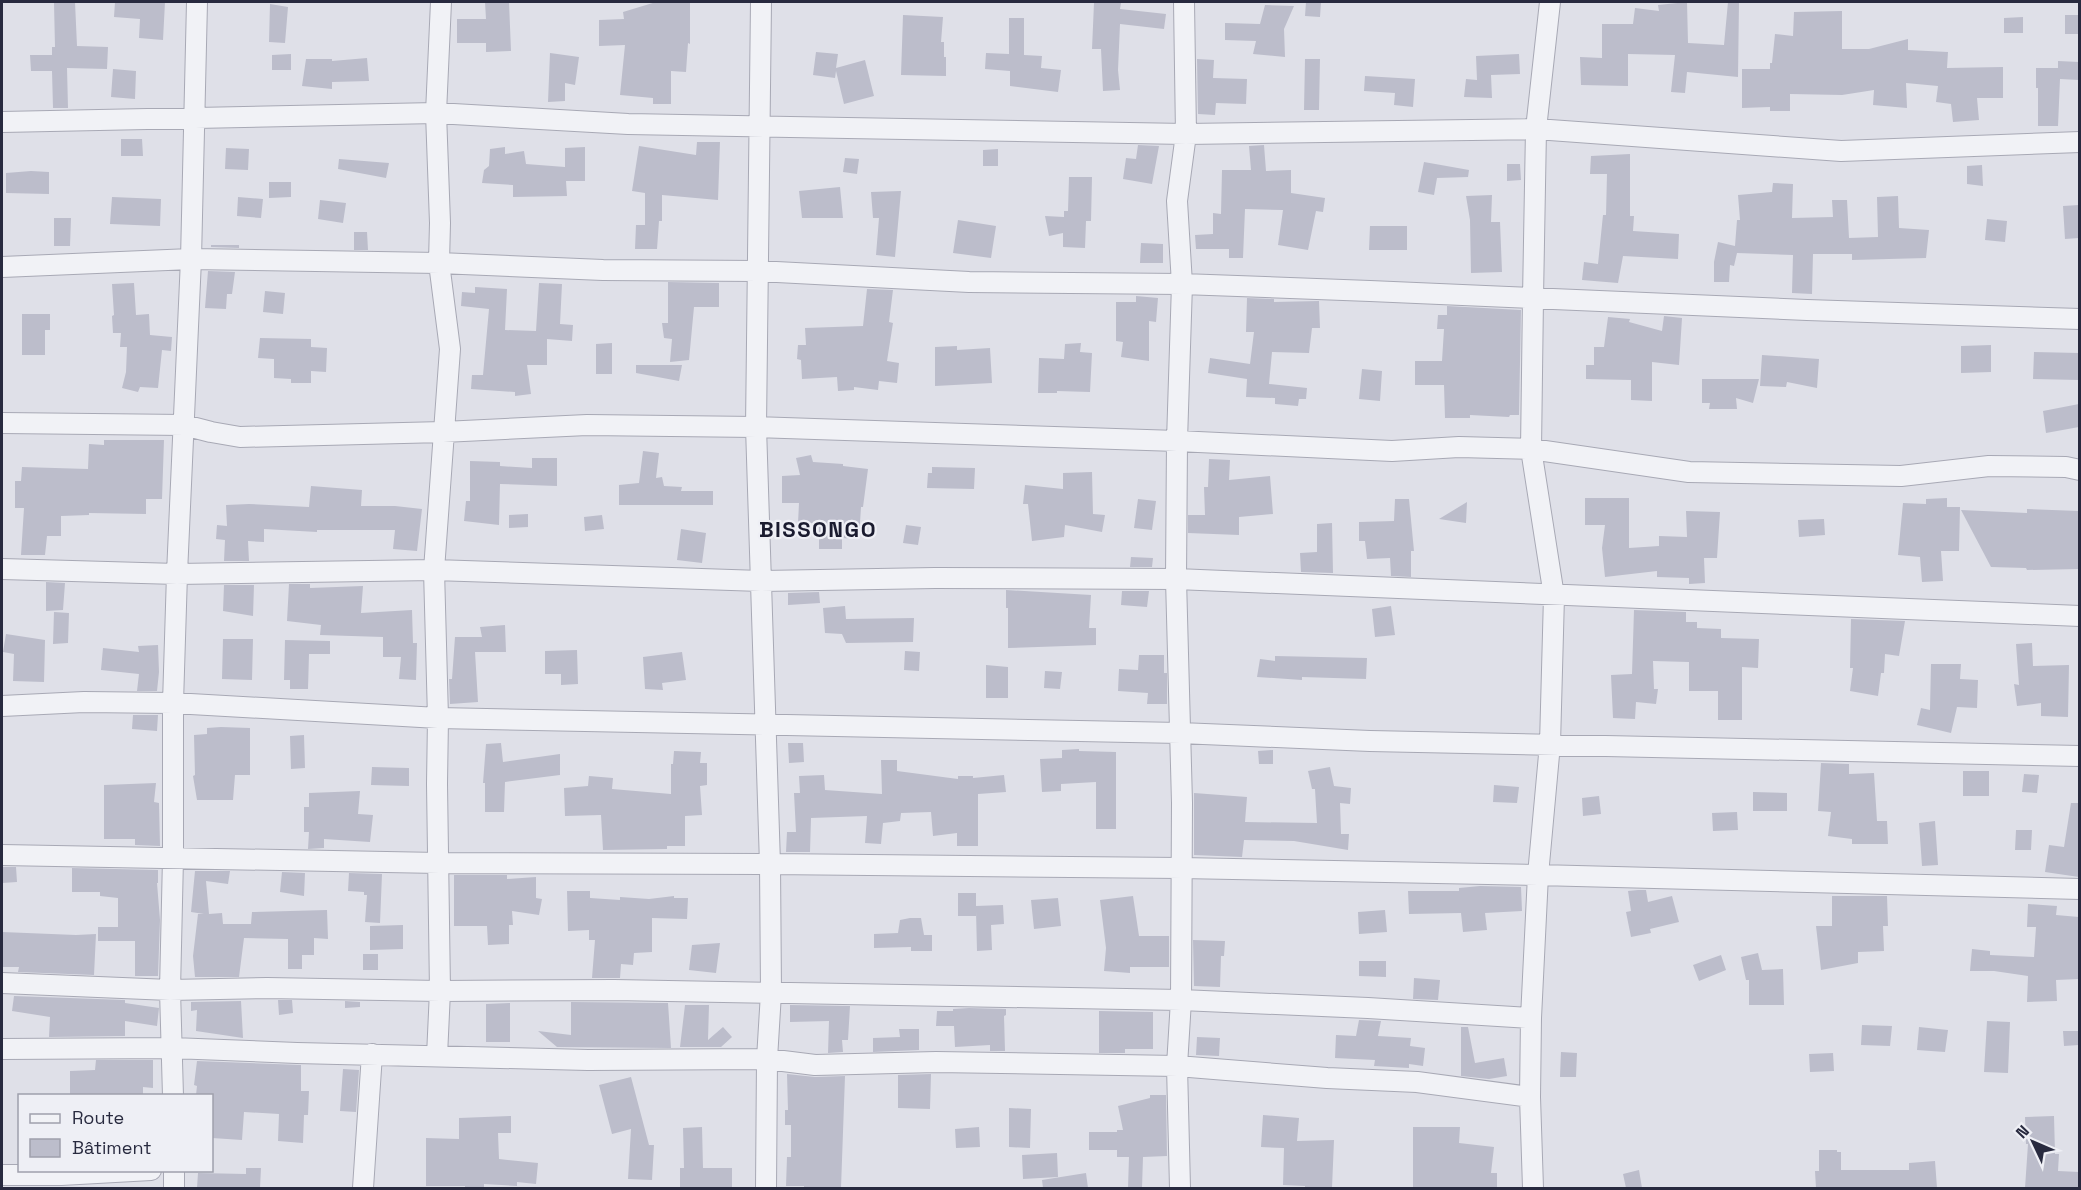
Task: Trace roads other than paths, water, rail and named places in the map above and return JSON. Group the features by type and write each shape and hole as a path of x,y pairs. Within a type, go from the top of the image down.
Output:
{"street":[{"path":"173,1094 170,990 173,703 191,259 197,2"},
{"path":"437,1056 440,991 438,718 434,570 450,350 439,263 436,113 441,2"},
{"path":"762,2 756,427 770,864 771,993 767,1059 766,1188"},
{"path":"1180,1188 1177,1066 1181,1000 1181,868 1176,579 1177,441 1182,284 1177,201 1186,134 1184,2"},
{"path":"1533,1188 1530,1097 1531,1018 1539,875 1550,744 1554,596 1531,449 1533,298 1536,129 1550,2"},
{"path":"2,122 436,113 628,124 1186,134 1536,129 1841,151 2079,142"},
{"path":"2,267 191,259 439,263 603,270 759,271 969,282 1182,284 2079,319"},
{"path":"2,423 184,425 240,437 587,426 756,427 1392,450 1459,447 1531,449 1689,472 1901,476 1989,466 2066,467 2079,470"},
{"path":"2,569 177,574 434,570 761,581 935,578 1176,579 2079,616"},
{"path":"2,706 84,702 173,703 438,718 1180,733 1370,741 2079,756"},
{"path":"2,855 439,863 1181,868 2079,889"},
{"path":"2,984 170,990 267,988 440,991 614,990 1181,1000 1531,1018"},
{"path":"2,1049 172,1048 235,1052 588,1060 767,1059 815,1065 936,1062 1177,1066 1327,1078 1417,1082 1530,1097"},
{"path":"363,1188 372,1054"},
{"path":"2,1175 115,1172"},
{"path":"174,1172 174,1188"}],"district":[{"name":"BISSONGO","path":"818,529"}]}
